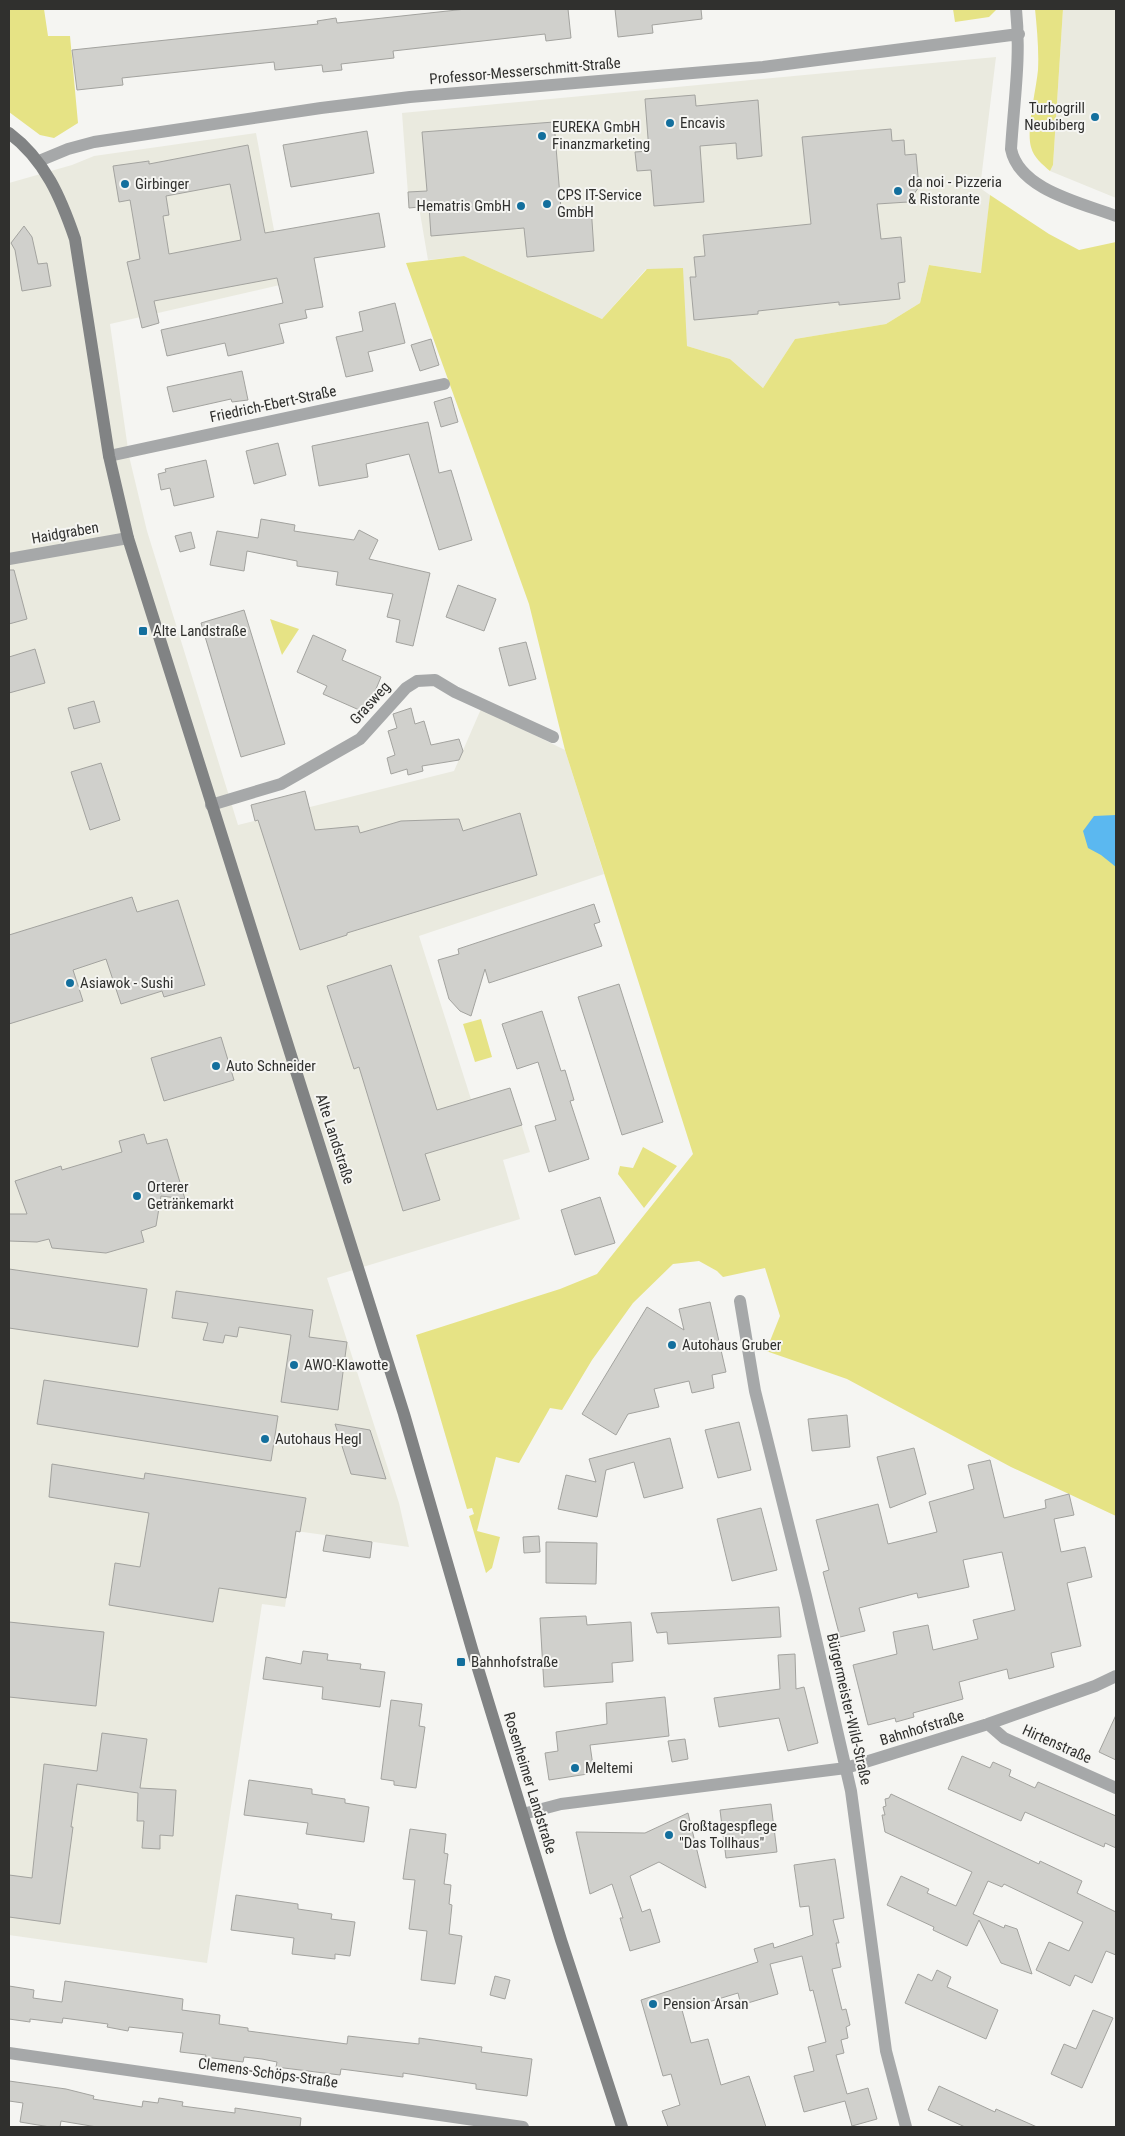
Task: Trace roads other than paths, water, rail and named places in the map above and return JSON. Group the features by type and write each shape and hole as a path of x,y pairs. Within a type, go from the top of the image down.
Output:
{"main road":[{"name":"Alte Landstraße","path":"9,134 39,161 64,204 75,239 108,456 128,538 414,1446"},
{"name":"Rosenheimer Landstraße","path":"414,1446 472,1649 622,2127"}],"street":[{"path":"1016,9 1019,34 1018,78 1011,149 1013,159 1018,167 1038,185 1116,216"},
{"name":"Professor-Messerschmitt-Straße","path":"39,161 68,149 94,142 320,108 429,95 763,66 1019,34"},
{"name":"Friedrich-Ebert-Straße","path":"108,456 444,384"},
{"name":"Haidgraben","path":"9,559 128,538"},
{"name":"Grasweg","path":"212,805 281,784 360,739 406,688 417,681 435,680 455,692 553,737"},
{"name":"Bürgermeister-Wild-Straße","path":"740,1301 756,1391 846,1768 861,1861 886,2051 906,2127"},
{"name":"Bahnhofstraße","path":"523,1814 561,1804 846,1768 988,1724 1095,1686 1116,1676"},
{"name":"Hirtenstraße","path":"988,1724 1004,1738 1116,1788"},
{"name":"Clemens-Schöps-Straße","path":"9,2054 523,2127"}],"water":[{"path":"1116,815 1116,867 1101,855 1088,848 1083,831 1094,816"}],"place":[{"name":"Turbogrill Neubiberg","path":"1095,117"},
{"name":"Encavis","path":"670,123"},
{"name":"EUREKA GmbH Finanzmarketing","path":"542,136"},
{"name":"Girbinger","path":"125,184"},
{"name":"da noi - Pizzeria & Ristorante","path":"898,191"},
{"name":"CPS IT-Service GmbH","path":"547,204"},
{"name":"Hematris GmbH","path":"521,206"},
{"name":"Alte Landstraße","path":"143,631"},
{"name":"Asiawok - Sushi","path":"70,983"},
{"name":"Auto Schneider","path":"216,1066"},
{"name":"Orterer Getränkemarkt","path":"137,1196"},
{"name":"Autohaus Gruber","path":"672,1345"},
{"name":"AWO-Klawotte","path":"294,1365"},
{"name":"Autohaus Hegl","path":"265,1439"},
{"name":"Bahnhofstraße","path":"461,1662"},
{"name":"Meltemi","path":"575,1768"},
{"name":"Großtagespflege \"Das Tollhaus\"","path":"669,1835"},
{"name":"Pension Arsan","path":"653,2004"}]}
